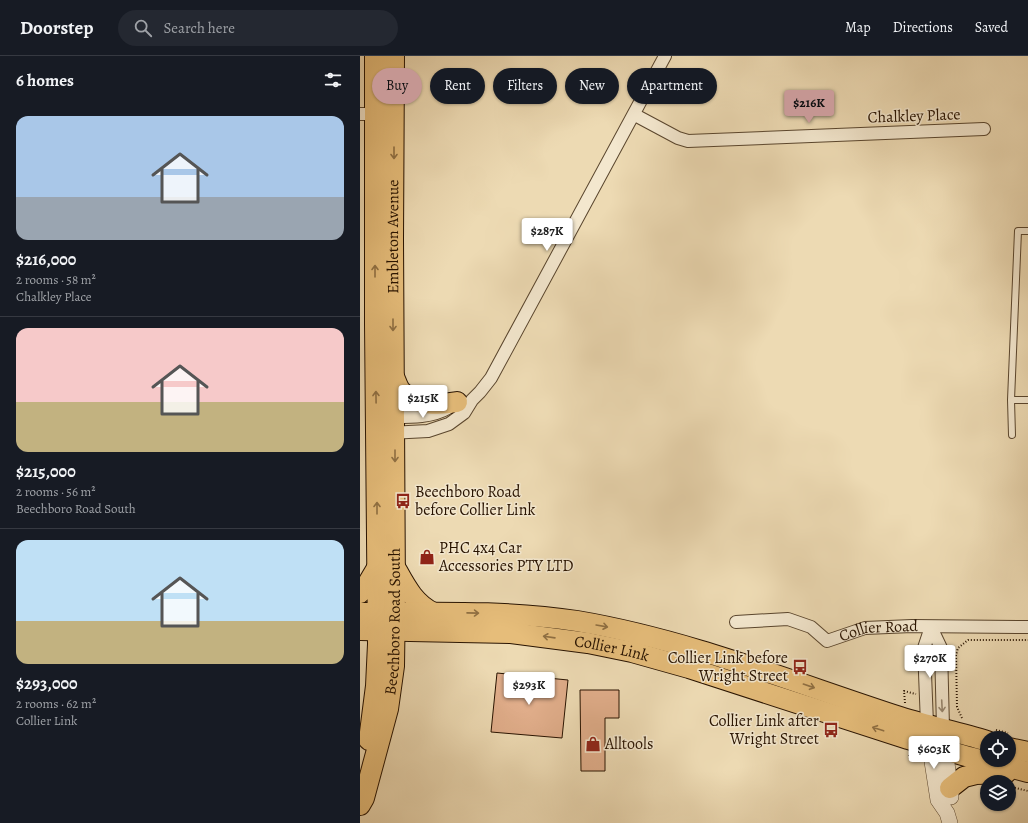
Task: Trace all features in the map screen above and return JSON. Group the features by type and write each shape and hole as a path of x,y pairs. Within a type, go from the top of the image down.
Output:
{"main road":[{"name":"Embleton Avenue","path":"375,56 375,324 385,425"},
{"name":"Embleton Avenue","path":"385,425 394,377 393,286 376,114 394,56"},
{"path":"375,324 384,306 385,291 393,286"},
{"path":"394,377 401,391 412,398 426,403 446,404 464,401"},
{"name":"Beechboro Road South","path":"360,785 370,735 377,674 378,622 386,567 385,425"},
{"path":"360,593 368,583 386,567 420,605 434,613"},
{"name":"Collier Link","path":"378,622 434,613 493,614 547,617 635,632 732,660 901,717 935,726 980,733"},
{"name":"Beechboro Road South","path":"360,805 364,798 370,778 388,709 394,666 378,622"},
{"name":"Collier Link","path":"378,622 511,633 588,643 632,652 689,668 969,757 1027,778"},
{"path":"360,643 370,655 377,674"},
{"path":"1016,744 1028,752"},
{"path":"950,788 964,777 976,774 1027,778"}],"street":[{"path":"385,425 413,417 438,413 464,401 484,388 498,366 666,56"},
{"name":"Chalkley Place","path":"635,115 678,138 688,141 984,129"},
{"name":"Collier Road","path":"736,622 788,619 811,627 827,641 866,628 912,626 1028,627"},
{"path":"931,627 941,648 935,726"},
{"path":"931,627 924,648 937,747 938,800 948,818"},
{"path":"937,747 951,793 948,818"}],"lane":[{"path":"1012,436 1018,231 1028,231"},
{"path":"1012,400 1028,400"}],"path":[{"path":"962,719 958,707 956,669 958,648 968,640 1028,640"},
{"path":"1016,784 1027,778"}],"building":[{"path":"497,673 568,680 562,738 491,732"},
{"name":"Alltools","path":"580,690 619,690 619,718 605,718 605,771 581,771"}],"place":[{"name":"Beechboro Road before Collier Link","path":"403,501"},
{"name":"PHC 4x4 Car Accessories PTY LTD","path":"427,557"},
{"name":"Collier Link before Wright Street","path":"800,667"},
{"name":"Collier Link after Wright Street","path":"831,730"},
{"name":"Alltools","path":"593,744"}]}
